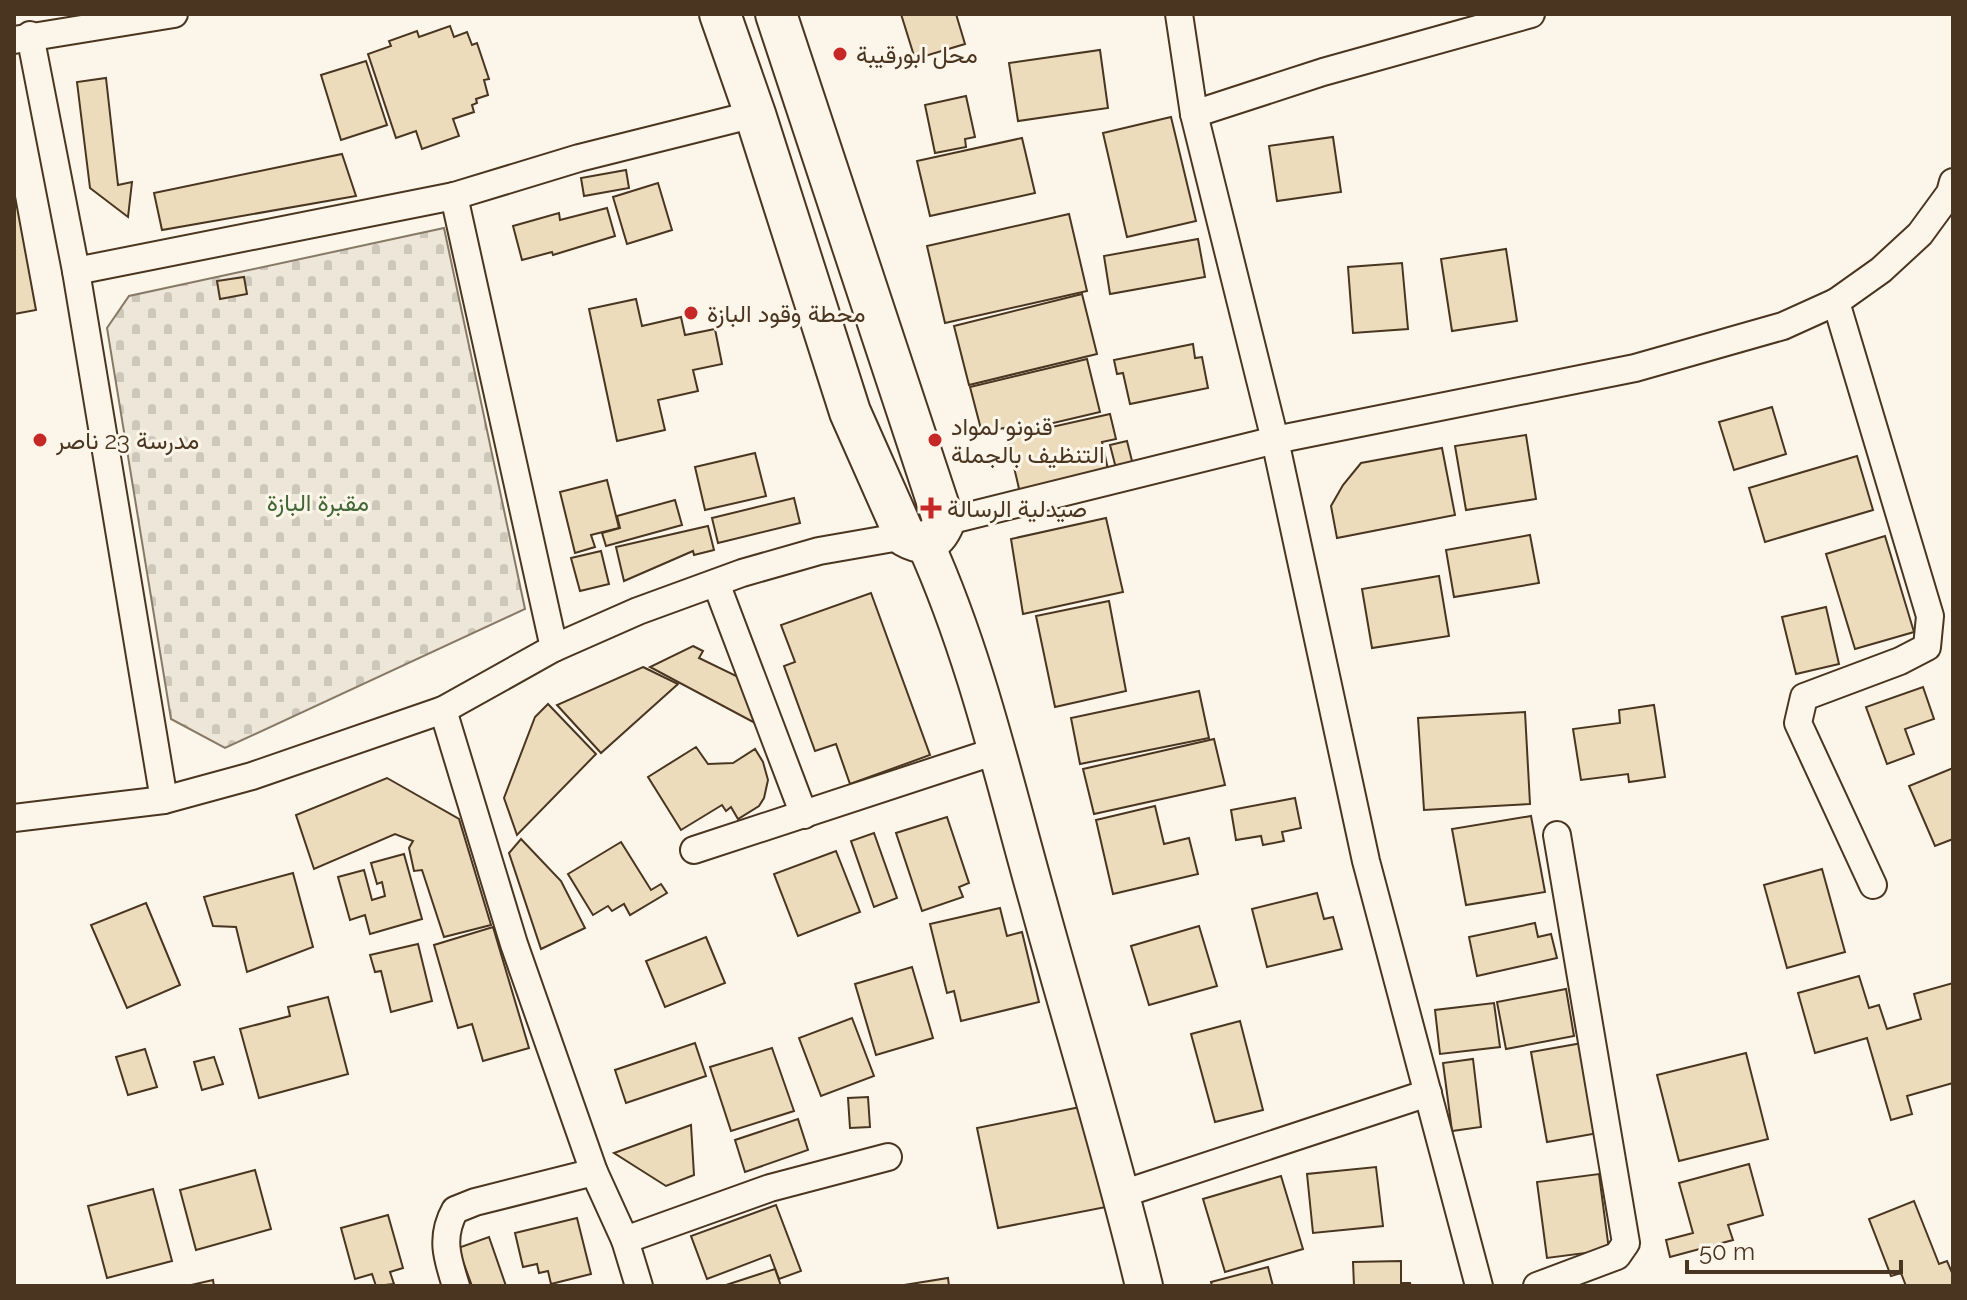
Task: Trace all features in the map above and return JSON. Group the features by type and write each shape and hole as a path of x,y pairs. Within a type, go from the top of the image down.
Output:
{"main road":[{"path":"720,14 850,412 925,534"},
{"path":"776,14 925,534 948,593 996,751 1122,1194 1144,1286"},
{"path":"755,114 804,104"}],"street":[{"path":"164,800 76,271 22,38 124,18 174,14"},
{"path":"1179,14 1194,114 1275,440 1366,861 1479,1286"},
{"path":"1194,114 1323,72 1531,14"},
{"path":"76,271 454,196 579,158 755,114"},
{"path":"14,818 164,800 252,776 443,710 554,648 638,611 742,573 819,551 925,534 1275,440 1635,368 1783,326 1836,302 1881,270 1920,234 1950,193 1953,182"},
{"path":"454,196 554,648"},
{"path":"1836,302 1930,616 1927,647 1900,661 1804,697 1798,723 1873,885"},
{"path":"716,583 804,815"},
{"path":"443,710 514,944 594,1172 625,1240 639,1286"},
{"path":"694,850 996,751"},
{"path":"1537,1286 1617,1256 1626,1243 1557,835"},
{"path":"1122,1194 1428,1093"},
{"path":"625,1240 770,1188 888,1157"},
{"path":"456,1286 447,1260 444,1238 455,1210 475,1202 594,1172"}],"green space":[{"name":"مقبرة البازة","path":"444,228 525,609 225,748 171,719 107,328 129,296"}],"building":[{"path":"901,14 956,14 965,44 915,59"},
{"path":"450,26 454,37 467,32 472,45 477,43 489,79 484,80 488,95 476,99 477,103 472,105 474,112 453,119 459,136 422,149 416,131 396,138 368,54 391,46 389,41 417,31 419,37"},
{"path":"1100,50 1108,108 1018,121 1009,63"},
{"path":"366,61 387,125 341,140 321,75"},
{"path":"106,78 118,185 132,182 128,217 90,188 77,82"},
{"path":"966,96 975,137 965,139 966,147 935,153 925,105"},
{"path":"1171,117 1196,221 1127,237 1103,133"},
{"path":"1333,137 1341,192 1277,201 1269,146"},
{"path":"1022,138 1035,193 930,216 917,161"},
{"path":"342,154 356,196 162,230 154,193"},
{"path":"626,170 629,188 584,196 581,178"},
{"path":"658,183 672,230 627,244 613,197"},
{"path":"14,191 36,310 14,314"},
{"path":"607,208 615,236 553,255 552,252 522,260 513,226 559,213 560,220"},
{"path":"1069,214 1087,291 945,323 927,246"},
{"path":"1198,239 1205,277 1110,294 1104,256"},
{"path":"1506,249 1517,321 1452,331 1441,259"},
{"path":"1402,263 1408,329 1353,333 1348,267"},
{"path":"244,277 247,294 220,299 217,281"},
{"path":"1082,294 1097,354 969,385 954,326"},
{"path":"636,299 642,326 681,317 685,335 715,329 722,364 693,370 698,391 658,400 665,430 617,441 589,309"},
{"path":"1193,344 1195,358 1202,357 1208,388 1130,404 1123,373 1117,374 1114,360"},
{"path":"1087,359 1100,412 1006,434 1004,428 982,433 970,387"},
{"path":"1772,407 1786,454 1734,470 1719,422"},
{"path":"1110,414 1116,439 1102,442 1109,474 1020,493 1007,437"},
{"path":"1526,435 1536,499 1466,510 1455,446"},
{"path":"1127,441 1135,473 1118,476 1110,445"},
{"path":"1442,448 1455,515 1337,538 1331,506 1361,463"},
{"path":"755,453 766,496 705,510 695,467"},
{"path":"1857,456 1873,510 1765,542 1749,488"},
{"path":"607,480 619,528 591,535 595,547 575,553 560,492"},
{"path":"794,498 800,523 718,543 712,518"},
{"path":"675,500 682,525 606,546 602,533 620,528 617,516"},
{"path":"1106,518 1123,592 1023,614 1011,539"},
{"path":"708,526 714,550 694,555 693,551 624,581 616,547"},
{"path":"1530,535 1539,583 1454,597 1446,550"},
{"path":"1885,536 1914,632 1855,649 1826,554"},
{"path":"601,551 609,584 580,591 571,558"},
{"path":"1439,576 1449,636 1372,648 1362,589"},
{"path":"871,593 930,755 850,784 836,744 815,751 784,666 795,662 781,625"},
{"path":"1109,601 1126,691 1055,707 1036,616"},
{"path":"1826,607 1839,664 1796,674 1782,617"},
{"path":"693,646 703,651 699,658 738,677 741,670 755,723 650,667"},
{"path":"643,667 678,684 601,753 557,705"},
{"path":"1923,687 1934,719 1905,729 1914,754 1887,764 1866,707"},
{"path":"1199,691 1209,738 1080,764 1071,718"},
{"path":"548,704 596,754 517,835 504,798 535,717"},
{"path":"1654,705 1665,777 1629,782 1628,774 1581,780 1573,729 1620,723 1619,710"},
{"path":"1525,712 1530,804 1424,810 1418,718"},
{"path":"1214,739 1225,785 1094,814 1083,769"},
{"path":"696,747 708,764 733,763 755,749 768,780 759,806 738,819 731,807 726,811 722,805 681,830 648,777"},
{"path":"1953,768 1953,839 1935,846 1909,786"},
{"path":"387,778 459,819 491,925 444,937 422,870 414,871 409,848 413,841 395,834 314,869 296,815"},
{"path":"1295,798 1301,828 1282,832 1284,841 1263,845 1261,836 1236,840 1231,810"},
{"path":"1155,806 1164,844 1189,838 1198,874 1113,894 1096,820"},
{"path":"1531,816 1545,892 1466,905 1452,829"},
{"path":"947,817 969,883 959,887 963,897 922,911 896,833"},
{"path":"874,833 897,898 874,907 851,841"},
{"path":"521,839 561,881 585,928 541,949 509,853"},
{"path":"621,842 651,890 661,884 667,893 630,915 624,904 612,911 608,906 593,915 568,874"},
{"path":"836,851 860,912 798,936 774,874"},
{"path":"404,854 422,919 370,934 365,915 350,920 338,877 364,870 372,900 385,896 382,882 377,884 371,863"},
{"path":"1822,869 1845,952 1787,968 1764,885"},
{"path":"293,873 313,947 247,972 236,927 213,926 204,897"},
{"path":"1317,893 1324,919 1333,917 1342,949 1267,967 1252,909"},
{"path":"146,903 180,985 127,1008 91,925"},
{"path":"1000,908 1007,936 1022,932 1039,1002 961,1021 954,991 947,993 930,924"},
{"path":"1535,923 1538,937 1551,934 1557,958 1477,976 1469,937"},
{"path":"1199,926 1217,986 1149,1005 1131,946"},
{"path":"493,927 529,1048 483,1061 472,1024 458,1028 434,945"},
{"path":"706,937 725,983 665,1007 646,961"},
{"path":"418,944 432,1001 391,1012 381,971 375,972 370,955"},
{"path":"912,967 933,1038 876,1055 855,984"},
{"path":"1859,976 1869,1008 1879,1005 1887,1029 1921,1019 1914,994 1953,983 1953,1083 1907,1096 1912,1114 1891,1120 1867,1038 1815,1053 1798,993"},
{"path":"1566,989 1574,1036 1506,1049 1497,1002"},
{"path":"328,997 348,1074 259,1098 240,1029 290,1016 288,1007"},
{"path":"1494,1003 1500,1047 1440,1054 1435,1010"},
{"path":"852,1018 874,1076 821,1096 799,1038"},
{"path":"1240,1021 1263,1110 1215,1122 1191,1034"},
{"path":"1588,1042 1604,1132 1547,1142 1531,1052"},
{"path":"695,1043 706,1076 626,1103 615,1070"},
{"path":"772,1048 794,1111 731,1131 710,1067"},
{"path":"145,1049 157,1087 128,1095 116,1057"},
{"path":"1746,1053 1768,1139 1679,1161 1657,1075"},
{"path":"214,1057 223,1084 202,1090 194,1062"},
{"path":"1473,1059 1481,1127 1452,1131 1443,1063"},
{"path":"868,1097 870,1127 850,1128 848,1098"},
{"path":"1085,1106 1106,1207 998,1228 977,1128"},
{"path":"798,1119 808,1150 745,1172 735,1140"},
{"path":"691,1125 694,1175 666,1186 614,1153"},
{"path":"1749,1164 1763,1215 1728,1225 1733,1240 1670,1257 1666,1240 1693,1233 1679,1183"},
{"path":"1376,1167 1383,1226 1313,1233 1307,1174"},
{"path":"255,1170 271,1229 196,1250 180,1190"},
{"path":"1599,1174 1609,1250 1547,1258 1537,1182"},
{"path":"1281,1176 1303,1249 1225,1272 1203,1199"},
{"path":"153,1189 172,1261 107,1278 88,1206"},
{"path":"1914,1201 1939,1264 1947,1261 1953,1275 1953,1286 1906,1286 1901,1273 1891,1276 1869,1219"},
{"path":"776,1205 801,1271 779,1279 770,1255 707,1279 691,1236"},
{"path":"388,1215 403,1268 390,1272 394,1284 376,1286 372,1274 355,1279 341,1228"},
{"path":"577,1218 591,1274 551,1284 548,1271 539,1273 537,1264 523,1267 515,1233"},
{"path":"489,1237 506,1286 472,1286 458,1248"},
{"path":"1401,1261 1401,1283 1410,1283 1411,1286 1354,1286 1353,1262"},
{"path":"1268,1267 1273,1286 1212,1286 1211,1282"},
{"path":"775,1269 781,1286 723,1286"},
{"path":"948,1278 949,1286 898,1286"},
{"path":"213,1280 214,1286 187,1286"}],"place":[{"name":"محل ابورقيبة","path":"840,54"},
{"name":"محطة وقود البازة","path":"691,313"},
{"name":"مدرسة 23 ناصر","path":"40,440"},
{"name":"قنونو لمواد التنظيف بالجملة","path":"935,440"},
{"name":"صيدلية الرسالة","path":"931,508"}]}
